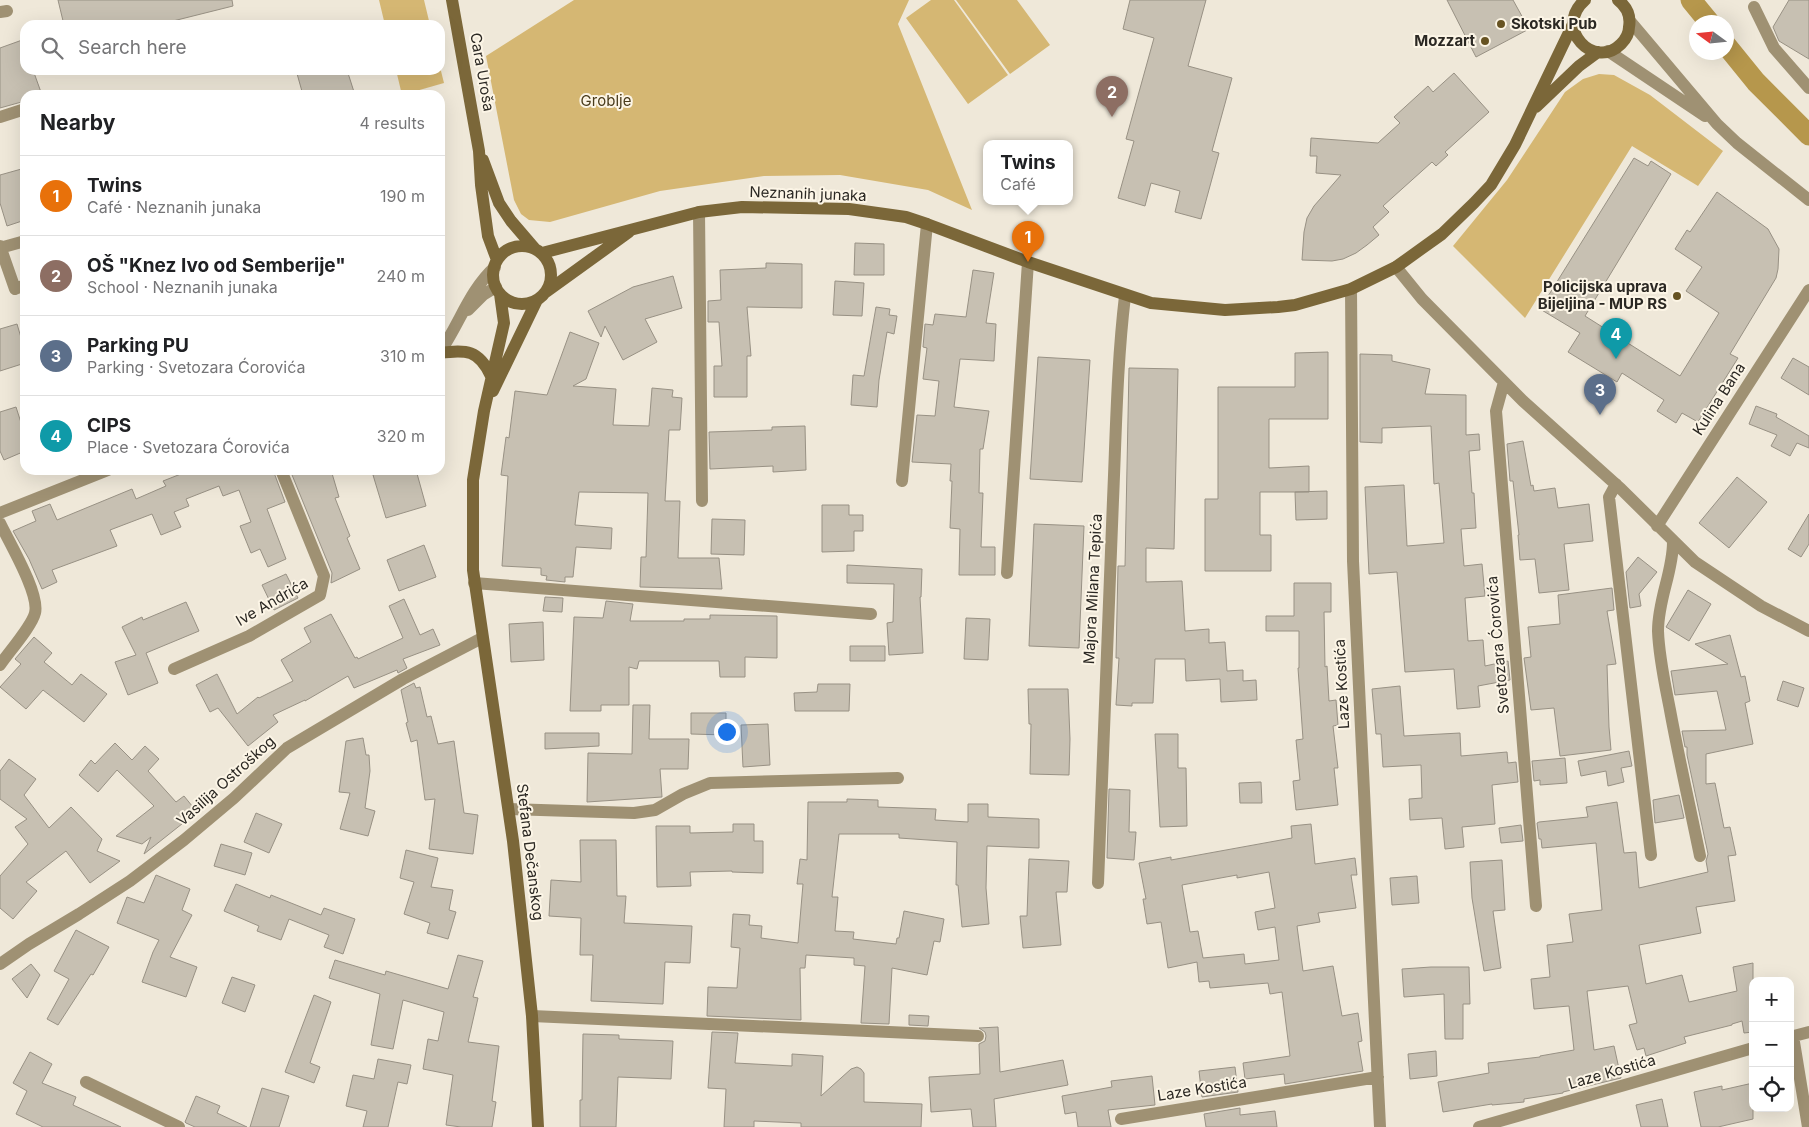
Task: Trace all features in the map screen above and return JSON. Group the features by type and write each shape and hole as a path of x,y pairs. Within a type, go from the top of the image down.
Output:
{"main road":[{"name":"Cara Uroša","path":"452,0 479,151"},
{"name":"Neznanih junaka","path":"538,251 699,212 742,207 849,209 906,217 1125,296 1152,303 1225,310 1278,308 1296,305 1351,289 1396,267 1442,234 1491,185 1515,145 1573,24 1574,15 1584,0"},
{"path":"1531,112 1579,66 1603,52 1618,47 1625,40 1629,31 1630,21 1628,12 1621,1"},
{"path":"1573,24 1574,34 1580,43 1588,49 1603,52"},
{"path":"479,151 499,203 511,221 538,251 550,269 551,278 484,411"},
{"path":"479,151 480,185 488,236 496,263"},
{"path":"498,290 506,300 522,304 541,296 635,228"},
{"path":"484,411 504,323 493,274 496,263 502,254 521,246 538,251"},
{"path":"445,352 467,351 484,362 491,376"},
{"name":"Stefana Dečanskog","path":"484,411 473,480 474,583 509,809 532,1016 538,1127"}],"street":[{"path":"1754,7 1774,48 1809,88"},
{"path":"1630,21 1717,124 1737,143 1809,200"},
{"path":"1603,52 1717,124"},
{"path":"0,117 20,111"},
{"path":"699,212 702,501"},
{"path":"902,481 927,224"},
{"path":"20,242 0,247 15,289 20,287"},
{"path":"1008,573 1028,262"},
{"path":"457,324 464,306 482,279 496,263"},
{"path":"1396,267 1422,299 1504,382 1616,484 1696,562 1753,601 1809,631"},
{"name":"Laze Kostića","path":"1351,289 1353,562 1380,1127"},
{"path":"445,344 470,306 498,290"},
{"name":"Kulina Bana","path":"1657,526 1809,290"},
{"name":"Majora Milana Tepića","path":"1098,884 1112,515 1121,329 1125,296"},
{"name":"Svetozara Ćorovića","path":"1504,382 1496,412 1536,906"},
{"path":"0,513 95,475"},
{"name":"Ive Andrića","path":"174,669 249,636 320,595 324,576 283,475"},
{"path":"1616,484 1609,497 1651,855"},
{"path":"0,523 35,595 35,613 26,630 0,665"},
{"path":"1674,542 1673,555 1660,604 1658,630 1660,658 1700,856"},
{"path":"474,583 871,614"},
{"name":"Vasilija Ostroškog","path":"0,964 130,880 184,840 234,798 287,748 403,679 482,638"},
{"path":"509,809 634,813 655,810 683,794 710,783 898,778"},
{"path":"532,1016 978,1036"},
{"path":"1794,1036 1809,1032"},
{"path":"1794,1048 1808,1127"},
{"name":"Laze Kostića","path":"1479,1127 1749,1049"},
{"name":"Laze Kostića","path":"1121,1119 1378,1077"},
{"path":"86,1082 179,1127"}],"green space":[{"path":"379,0 424,0 429,20 384,20"},
{"name":"Groblje","path":"574,0 909,0 898,24 972,210 928,190 840,175 764,176 660,191 550,222 529,220 521,214 514,200 486,56"},
{"path":"931,0 954,0 1008,75 968,104 906,18"},
{"path":"956,0 1017,0 1050,45 1010,74"},
{"path":"1599,74 1614,75 1650,95 1723,151 1698,186 1632,146 1525,318 1453,246 1507,180 1565,92 1583,79"},
{"path":"397,75 442,75 444,83 420,90 401,90"}],"building":[{"path":"58,0 232,0 233,6 177,20 63,20"},
{"path":"1130,0 1206,0 1188,66 1232,78 1212,151 1219,153 1201,219 1175,212 1180,191 1151,183 1145,206 1118,198 1134,141 1126,139 1154,38 1123,29"},
{"path":"1447,0 1513,0 1529,29 1476,57"},
{"path":"1789,0 1809,0 1809,59 1779,41 1773,27"},
{"path":"20,41 20,75 35,75 40,90 20,90 20,102 0,108 0,48"},
{"path":"1454,73 1489,112 1445,152 1448,155 1436,166 1432,162 1383,206 1389,212 1373,227 1379,235 1367,245 1343,259 1332,261 1302,260 1307,218 1314,206 1341,175 1316,173 1317,156 1310,156 1311,138 1378,143 1400,123 1394,117 1428,86 1433,92"},
{"path":"297,75 349,75 353,90 302,90"},
{"path":"1634,158 1648,166 1651,161 1671,174 1585,316 1680,376 1719,313 1686,291 1702,267 1675,249 1687,230 1690,232 1717,192 1768,229 1779,249 1776,278 1730,354 1738,358 1698,422 1682,413 1676,423 1657,411 1664,400 1622,373 1617,382 1568,352 1580,333 1540,309"},
{"path":"20,169 20,222 7,226 0,203 0,175"},
{"path":"855,243 884,244 884,275 854,275"},
{"path":"766,263 802,264 802,308 747,307 751,356 747,356 747,397 714,397 714,366 722,366 719,322 708,322 708,301 721,300 720,270 766,268"},
{"path":"973,270 994,273 986,323 996,324 994,361 960,359 954,407 989,411 983,449 980,449 979,493 983,493 981,547 995,547 995,575 959,575 960,529 950,528 951,464 912,462 917,415 935,416 939,381 923,379 927,348 923,347 925,324 933,325 935,314 966,317"},
{"path":"673,276 682,308 645,319 657,342 623,360 605,326 601,337 588,311 633,287"},
{"path":"835,281 864,283 862,316 833,315"},
{"path":"876,307 890,309 889,315 897,316 894,334 887,332 879,380 877,407 851,405 853,375 864,376"},
{"path":"17,324 20,334 20,365 0,371 0,329"},
{"path":"570,332 599,343 586,379 573,386 616,389 613,425 649,426 652,388 673,390 672,397 682,398 680,430 669,430 665,501 680,501 678,558 719,558 722,589 640,587 641,557 646,557 648,493 579,492 575,525 612,528 611,549 576,547 573,577 565,577 565,582 546,580 547,576 541,575 541,568 502,566 508,476 501,475 506,437 509,438 515,391 547,395"},
{"path":"1328,352 1328,419 1269,419 1269,468 1309,466 1309,492 1260,492 1260,535 1271,535 1271,571 1205,571 1205,499 1218,499 1218,387 1295,387 1295,353"},
{"path":"1360,354 1392,355 1392,361 1430,369 1425,394 1466,395 1466,435 1479,434 1480,450 1469,451 1476,528 1461,529 1464,566 1482,564 1485,596 1465,598 1468,641 1483,640 1485,666 1508,661 1510,680 1478,686 1480,707 1457,709 1454,669 1405,672 1397,572 1369,574 1365,487 1404,485 1407,546 1444,543 1439,483 1434,484 1431,426 1382,428 1382,443 1360,442"},
{"path":"1038,357 1090,360 1082,482 1030,479"},
{"path":"1793,358 1809,367 1809,395 1781,378"},
{"path":"1129,368 1178,369 1174,549 1146,548 1146,582 1182,581 1185,631 1209,629 1209,643 1225,642 1227,671 1243,670 1243,681 1256,680 1257,700 1221,702 1220,679 1186,681 1185,659 1155,659 1153,703 1132,703 1132,706 1116,705 1119,658 1116,658 1118,566 1125,566"},
{"path":"1756,406 1777,414 1776,417 1809,436 1809,448 1797,443 1790,456 1771,446 1777,435 1749,424"},
{"path":"16,407 20,419 20,453 4,460 0,451 0,412"},
{"path":"805,426 806,470 773,472 773,466 710,469 709,432 772,430 772,427"},
{"path":"1523,441 1531,486 1533,485 1534,491 1555,488 1558,508 1589,504 1593,541 1564,544 1569,590 1539,593 1535,559 1520,560 1513,481 1510,481 1507,444"},
{"path":"178,475 275,475 285,502 267,509 286,559 268,567 260,549 251,553 240,526 251,522 239,490 223,496 219,486 186,499 189,506 174,512 181,527 161,535 152,514 110,530 117,546 52,570 57,582 42,589 29,559 13,531 36,521 32,511 50,504 57,520 132,489 136,499 166,486 163,481"},
{"path":"292,475 332,475 339,497 335,498 350,536 347,538 360,569 331,583 332,573"},
{"path":"373,475 417,475 426,506 386,518"},
{"path":"1737,477 1767,502 1729,548 1699,523"},
{"path":"1327,491 1327,519 1296,520 1295,492"},
{"path":"822,505 849,505 849,515 863,515 863,531 854,531 854,551 822,552"},
{"path":"1809,514 1809,544 1801,557 1788,549"},
{"path":"712,519 745,520 744,555 711,554"},
{"path":"1034,524 1084,526 1079,648 1029,646"},
{"path":"424,545 436,577 399,591 387,560"},
{"path":"1638,557 1657,572 1639,594 1641,606 1630,608 1626,572"},
{"path":"847,565 922,569 920,597 923,653 889,655 887,623 893,622 894,584 847,583"},
{"path":"286,574 298,598 274,610 262,585"},
{"path":"1294,583 1331,583 1331,612 1324,612 1325,667 1327,666 1329,701 1336,700 1338,725 1333,726 1338,768 1334,768 1338,805 1296,810 1293,781 1300,780 1296,740 1303,739 1298,668 1299,631 1266,631 1266,616 1294,616"},
{"path":"1612,588 1614,610 1607,611 1616,664 1607,665 1611,750 1560,756 1554,708 1531,710 1524,658 1531,657 1528,627 1560,624 1558,595"},
{"path":"1688,590 1711,604 1689,641 1666,627"},
{"path":"545,597 563,598 562,612 543,611"},
{"path":"404,599 420,635 433,629 440,645 403,659 407,668 398,673 397,670 354,688 348,676 305,701 273,715 278,722 248,746 218,708 210,712 196,685 217,674 237,714 258,697 293,681 281,660 311,642 304,628 331,614 355,658 357,657 358,659 403,638 389,606"},
{"path":"606,601 633,604 630,621 684,621 684,619 710,619 710,615 777,616 777,658 745,657 745,677 720,677 719,661 639,661 637,669 629,667 629,705 601,705 601,711 570,711 574,617 603,618"},
{"path":"186,602 199,631 146,653 158,683 128,695 115,662 136,655 122,627 142,617 143,620"},
{"path":"966,618 990,619 988,660 964,659"},
{"path":"543,622 544,660 511,662 509,624"},
{"path":"1730,635 1741,677 1745,676 1750,701 1745,703 1753,744 1706,754 1706,784 1715,783 1724,828 1730,827 1736,855 1728,856 1735,901 1696,907 1701,933 1639,945 1646,984 1682,975 1689,1002 1737,991 1733,967 1753,963 1753,977 1749,977 1749,1032 1744,1033 1742,1021 1684,1037 1686,1043 1646,1056 1644,1048 1637,1050 1629,1025 1637,1023 1628,986 1587,991 1594,1050 1614,1046 1621,1078 1563,1093 1524,1099 1524,1102 1492,1104 1443,1112 1438,1082 1489,1073 1488,1063 1540,1057 1574,1050 1569,1006 1534,1009 1531,979 1550,977 1547,945 1573,942 1569,914 1602,910 1596,843 1542,848 1537,823 1588,817 1586,807 1617,802 1624,853 1636,852 1639,888 1708,872 1706,861 1708,854 1687,755 1687,747 1685,747 1682,731 1726,730 1717,691 1675,695 1671,671 1728,664 1695,644"},
{"path":"34,637 52,653 44,662 72,685 81,674 107,694 84,722 43,690 26,709 0,687 21,664 15,659"},
{"path":"850,646 885,646 885,661 850,661"},
{"path":"1783,681 1804,688 1798,707 1777,700"},
{"path":"414,683 416,688 420,687 427,717 431,716 438,744 454,741 464,813 478,815 473,854 429,849 435,799 425,800 417,740 411,742 401,690"},
{"path":"818,684 850,684 849,711 795,711 794,693 817,692"},
{"path":"1400,686 1404,736 1460,733 1461,756 1507,752 1508,763 1516,762 1518,782 1492,785 1495,824 1462,827 1464,847 1445,849 1442,818 1410,820 1409,799 1422,798 1421,765 1383,767 1381,734 1376,734 1372,689"},
{"path":"1028,689 1068,689 1069,775 1030,774 1031,724 1029,724"},
{"path":"633,705 650,705 649,739 689,739 688,769 660,769 662,797 587,802 588,753 632,754"},
{"path":"691,713 726,713 726,735 691,734"},
{"path":"768,724 770,765 743,767 741,725"},
{"path":"545,733 599,733 599,746 545,749"},
{"path":"1155,734 1178,734 1178,768 1186,768 1187,826 1160,827"},
{"path":"363,738 366,755 369,755 370,771 365,808 375,811 368,836 340,829 350,793 339,792 346,741"},
{"path":"115,743 132,760 145,746 159,759 148,771 176,802 184,796 197,812 144,854 151,837 142,844 116,836 154,806 117,770 98,792 79,775 91,760 95,764"},
{"path":"1629,751 1632,766 1621,768 1624,782 1608,786 1606,771 1581,776 1578,761"},
{"path":"1565,758 1567,783 1540,785 1540,780 1534,781 1532,761"},
{"path":"9,759 36,779 24,795 49,828 71,807 102,839 97,851 120,861 90,883 66,851 26,882 37,891 13,919 0,908 0,876 28,844 15,827 27,819 0,799 0,771"},
{"path":"1261,782 1262,803 1240,803 1239,783"},
{"path":"1109,789 1130,790 1129,832 1136,832 1134,860 1107,858"},
{"path":"1679,795 1684,818 1655,823 1653,800"},
{"path":"847,799 878,800 878,807 936,809 935,820 968,822 968,804 988,804 988,817 1039,819 1039,848 987,846 986,888 989,924 962,927 958,885 956,885 957,842 899,838 899,834 839,834 832,897 838,897 835,931 854,932 853,939 896,944 897,938 899,938 904,911 944,919 940,942 934,941 927,975 892,968 889,1024 861,1023 865,966 854,965 854,958 806,955 805,968 800,968 801,1020 707,1016 708,987 737,988 740,948 731,947 733,914 750,915 749,925 762,926 761,938 798,943 803,884 797,884 800,859 807,860 808,802 847,802"},
{"path":"256,813 282,824 269,853 244,842"},
{"path":"733,824 754,824 754,841 763,841 763,873 732,871 690,872 691,886 657,887 656,826 690,826 690,833 733,832"},
{"path":"1311,824 1315,864 1355,858 1357,875 1351,875 1356,908 1318,913 1320,922 1297,926 1303,971 1333,966 1342,1016 1358,1013 1362,1041 1358,1042 1363,1071 1285,1084 1284,1074 1245,1079 1243,1063 1290,1056 1282,992 1270,994 1268,983 1210,988 1209,981 1199,982 1197,962 1168,968 1161,922 1147,924 1143,899 1146,899 1139,863 1171,857 1171,860 1292,838 1291,826","holes":["1269,872 1275,908 1255,912 1258,930 1275,927 1279,960 1245,964 1244,954 1203,958 1198,931 1190,932 1182,885 1237,875 1237,878"]},
{"path":"1521,825 1523,841 1501,843 1499,828"},
{"path":"580,840 616,840 617,896 626,896 624,923 692,926 690,963 665,962 663,1004 591,1001 593,955 580,955 581,918 549,916 551,880 581,882"},
{"path":"221,844 252,853 245,875 214,866"},
{"path":"406,850 438,858 431,887 453,890 449,910 456,912 448,939 427,933 430,923 404,914 414,882 400,878"},
{"path":"1029,859 1069,861 1067,892 1056,892 1061,945 1023,948 1020,916 1027,916"},
{"path":"1502,860 1505,910 1493,911 1501,968 1484,971 1472,898 1470,862"},
{"path":"156,875 190,889 182,910 192,915 170,957 197,967 186,997 142,982 159,940 117,923 127,897 144,903"},
{"path":"1417,876 1419,903 1392,905 1390,878"},
{"path":"236,884 270,898 271,895 321,915 324,908 355,919 343,954 324,947 329,935 289,919 281,940 257,931 259,926 224,911"},
{"path":"76,930 109,947 93,975 91,974 58,1025 47,1019 69,979 54,971"},
{"path":"458,955 483,961 473,997 478,998 468,1042 499,1046 492,1101 496,1102 492,1127 446,1125 453,1075 423,1069 428,1039 438,1041 444,1012 403,1000 393,1049 371,1045 380,994 329,978 335,960 385,975 386,971 448,989"},
{"path":"31,964 40,975 27,998 12,979"},
{"path":"1469,967 1470,1004 1463,1004 1463,1039 1445,1039 1444,994 1404,997 1402,969"},
{"path":"232,977 255,985 245,1012 222,1003"},
{"path":"314,995 331,1002 310,1063 320,1067 314,1083 285,1072"},
{"path":"909,1015 929,1016 928,1026 909,1025"},
{"path":"998,1027 1000,1072 1063,1060 1068,1085 994,1099 996,1127 973,1127 971,1109 931,1112 929,1077 980,1074 979,1044 985,1041 986,1036 985,1032 979,1028"},
{"path":"712,1032 738,1033 735,1063 792,1066 792,1054 823,1056 821,1096 851,1069 857,1067 864,1073 864,1102 922,1104 921,1127 801,1127 801,1123 754,1121 754,1127 724,1127 726,1089 708,1088"},
{"path":"583,1034 619,1035 619,1039 673,1041 671,1079 618,1077 616,1127 580,1127"},
{"path":"1436,1051 1437,1076 1410,1079 1408,1054"},
{"path":"30,1052 52,1064 42,1083 76,1097 73,1105 121,1127 43,1127 16,1114 27,1091 13,1083"},
{"path":"378,1059 411,1065 407,1084 398,1082 388,1127 363,1127 367,1111 346,1106 353,1075 374,1079"},
{"path":"1235,1067 1238,1092 1202,1097 1199,1071"},
{"path":"1152,1076 1155,1105 1108,1110 1111,1127 1078,1127 1076,1112 1065,1114 1062,1096 1112,1087 1111,1081"},
{"path":"1749,1084 1749,1112 1753,1112 1753,1119 1718,1127 1701,1127 1694,1092 1722,1086 1722,1090"},
{"path":"262,1088 289,1096 279,1127 250,1127"},
{"path":"196,1096 220,1106 217,1113 247,1127 195,1127 186,1123"},
{"path":"1662,1099 1668,1127 1641,1127 1636,1105"},
{"path":"1240,1108 1240,1115 1275,1111 1277,1127 1206,1127 1204,1114"}],"waterway":[{"path":"1691,0 1703,15"},
{"path":"1734,55 1756,82 1809,135"}],"place":[{"name":"Skotski Pub","path":"1501,24"},
{"name":"Mozzart","path":"1485,41"},
{"name":"OŠ \"Knez Ivo od Semberije\"","path":"1112,117"},
{"name":"Twins","path":"1028,262"},
{"name":"Policijska uprava Bijeljina - MUP RS","path":"1677,296"},
{"name":"CIPS","path":"1616,359"},
{"name":"Parking PU","path":"1600,415"}]}
